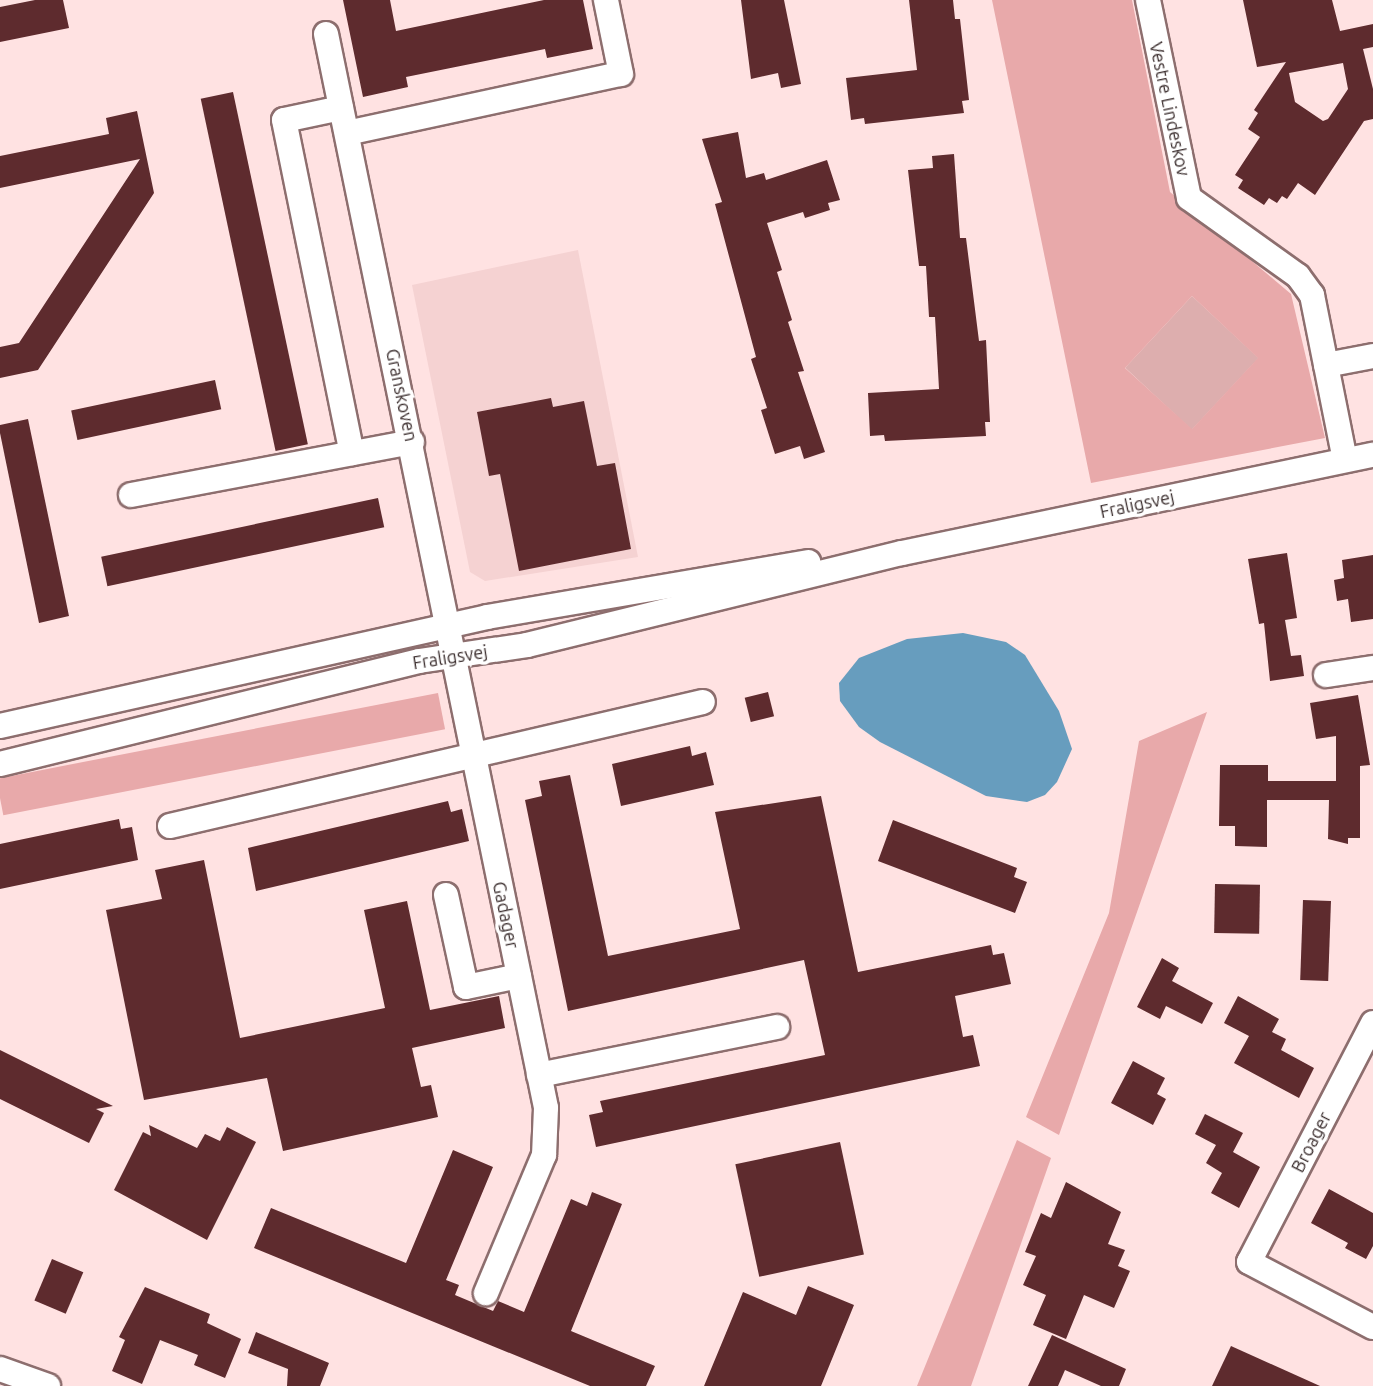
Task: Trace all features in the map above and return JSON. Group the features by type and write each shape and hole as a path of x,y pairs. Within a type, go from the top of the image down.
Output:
{"street":[{"path":"347,133 621,74 606,0"},
{"name":"Vestre Lindeskov","path":"1148,0 1189,198 1298,276 1312,295 1345,460"},
{"name":"Granskoven","path":"326,34 412,442 454,657"},
{"path":"341,108 284,120 352,453"},
{"path":"1326,365 1373,356"},
{"path":"131,495 412,442"},
{"name":"Fraligsvej","path":"0,764 419,661 527,645 902,553 1373,455"},
{"name":"Fraligsvej","path":"0,726 448,626 768,567 902,553"},
{"name":"Gadager","path":"454,657 539,1075 547,1145 486,1293"},
{"path":"1326,675 1373,668"},
{"path":"170,825 703,702"},
{"path":"446,895 466,987 519,976"},
{"name":"Broager","path":"1373,1024 1249,1262 1373,1327"},
{"path":"539,1075 777,1027"},
{"path":"0,1369 48,1386"}],"shaded area":[{"path":"992,0 1132,0 1170,192 1291,294 1325,438 1091,483","holes":["1192,296 1258,358 1192,429 1125,368"]},
{"path":"578,250 638,557 485,581 470,572 412,285"},
{"path":"1192,296 1259,358 1192,430 1125,368"},
{"path":"438,693 445,729 3,815 0,778"},
{"path":"1207,712 1059,1135 1026,1117 1109,913 1139,741"},
{"path":"1017,1140 1051,1158 971,1386 917,1386"}],"water":[{"path":"963,633 1006,642 1025,655 1059,711 1072,749 1057,782 1045,795 1027,802 986,796 880,742 859,727 840,701 839,683 859,658 907,639"}],"building":[{"path":"35,0 63,0 69,28 0,42 0,7"},
{"path":"343,0 390,0 396,31 544,0 583,0 593,49 547,58 545,49 406,77 408,87 363,97"},
{"path":"741,0 784,0 801,84 781,88 778,73 751,79"},
{"path":"909,0 953,0 955,19 960,19 969,100 962,101 964,113 865,124 864,118 851,120 846,78 917,70"},
{"path":"1243,0 1332,0 1340,31 1373,24 1373,47 1363,49 1373,89 1373,119 1364,121 1315,195 1298,183 1287,199 1282,196 1277,203 1269,198 1264,205 1238,188 1243,180 1235,175 1260,137 1248,129 1258,113 1254,110 1286,62 1257,67","holes":["1343,63 1348,89 1328,119 1323,121 1295,102 1289,73"]},
{"path":"233,92 308,444 276,451 201,99"},
{"path":"137,111 154,193 38,370 0,378 0,347 19,343 140,159 0,188 0,156 109,134 106,118"},
{"path":"738,132 746,178 764,173 766,180 827,160 840,200 828,203 830,210 805,218 803,212 767,223 782,270 777,272 792,320 788,322 804,371 798,372 825,452 804,459 800,446 775,454 761,410 767,408 751,359 756,357 715,204 722,202 702,139"},
{"path":"954,154 960,238 966,238 979,341 986,340 990,422 985,422 986,436 885,441 884,435 870,436 868,393 939,389 935,317 929,317 926,266 919,266 908,170 933,168 932,156"},
{"path":"215,380 221,409 77,440 71,411"},
{"path":"551,398 553,407 584,401 597,466 615,463 631,549 519,571 500,474 489,476 477,412"},
{"path":"28,419 69,616 39,623 0,433 0,425"},
{"path":"378,498 384,527 107,586 101,557"},
{"path":"1287,553 1297,618 1285,620 1291,656 1301,655 1304,676 1270,681 1264,623 1259,624 1248,559"},
{"path":"1373,555 1373,619 1351,622 1348,599 1337,601 1334,580 1344,578 1342,560"},
{"path":"768,692 774,716 751,722 745,698"},
{"path":"1358,695 1370,765 1360,766 1360,838 1348,838 1348,844 1328,839 1329,800 1267,800 1267,847 1235,846 1235,826 1219,826 1220,765 1268,765 1268,781 1336,781 1336,736 1316,739 1310,703"},
{"path":"690,746 692,756 706,752 714,785 621,806 612,764"},
{"path":"570,775 608,956 740,929 715,812 821,796 858,972 991,945 993,955 1004,953 1011,984 955,996 963,1037 973,1035 980,1066 596,1147 589,1115 603,1112 600,1101 825,1055 804,960 568,1011 525,800 542,796 539,781"},
{"path":"448,801 451,812 462,809 469,841 256,891 248,848"},
{"path":"119,819 121,829 132,827 138,860 0,889 0,844"},
{"path":"893,820 1017,868 1014,877 1027,882 1015,913 878,861"},
{"path":"204,860 240,1038 385,1008 364,910 407,901 430,1010 499,996 505,1028 412,1048 421,1087 431,1085 438,1117 283,1151 267,1078 144,1100 106,910 162,899 155,870"},
{"path":"1215,884 1260,885 1259,934 1214,933"},
{"path":"1303,900 1331,901 1328,981 1300,980"},
{"path":"1162,958 1179,968 1172,981 1213,1003 1202,1024 1166,1006 1160,1019 1137,1007"},
{"path":"1238,996 1279,1019 1272,1032 1286,1039 1281,1050 1314,1068 1299,1098 1234,1063 1249,1036 1224,1023"},
{"path":"0,1050 113,1106 96,1109 104,1113 89,1143 0,1099"},
{"path":"1133,1061 1165,1078 1157,1094 1166,1099 1153,1125 1111,1103"},
{"path":"1205,1114 1243,1133 1233,1152 1260,1167 1239,1208 1211,1193 1222,1173 1206,1163 1216,1145 1195,1134"},
{"path":"149,1125 197,1148 205,1134 220,1141 227,1127 256,1142 207,1240 114,1190 143,1132 151,1136"},
{"path":"840,1142 864,1254 759,1277 735,1164"},
{"path":"453,1150 493,1167 446,1280 459,1285 455,1295 493,1311 498,1301 524,1312 571,1199 587,1206 592,1192 622,1204 571,1331 655,1366 646,1386 590,1386 254,1248 271,1208 406,1263"},
{"path":"1066,1182 1121,1212 1108,1244 1125,1250 1118,1266 1130,1271 1114,1308 1084,1295 1066,1339 1033,1325 1046,1295 1023,1285 1036,1256 1025,1252 1041,1213 1051,1218"},
{"path":"1329,1189 1373,1213 1373,1246 1366,1259 1345,1248 1348,1243 1311,1223"},
{"path":"52,1259 83,1272 66,1314 34,1300"},
{"path":"808,1286 854,1305 821,1386 704,1386 743,1292 796,1315"},
{"path":"145,1287 210,1314 207,1323 241,1339 225,1378 194,1365 198,1355 160,1340 142,1384 112,1371 125,1340 119,1337"},
{"path":"256,1332 329,1363 320,1386 287,1386 288,1369 248,1353"},
{"path":"1052,1335 1126,1369 1119,1386 1101,1386 1065,1370 1058,1386 1028,1386"},
{"path":"1231,1346 1320,1386 1212,1386"}]}
